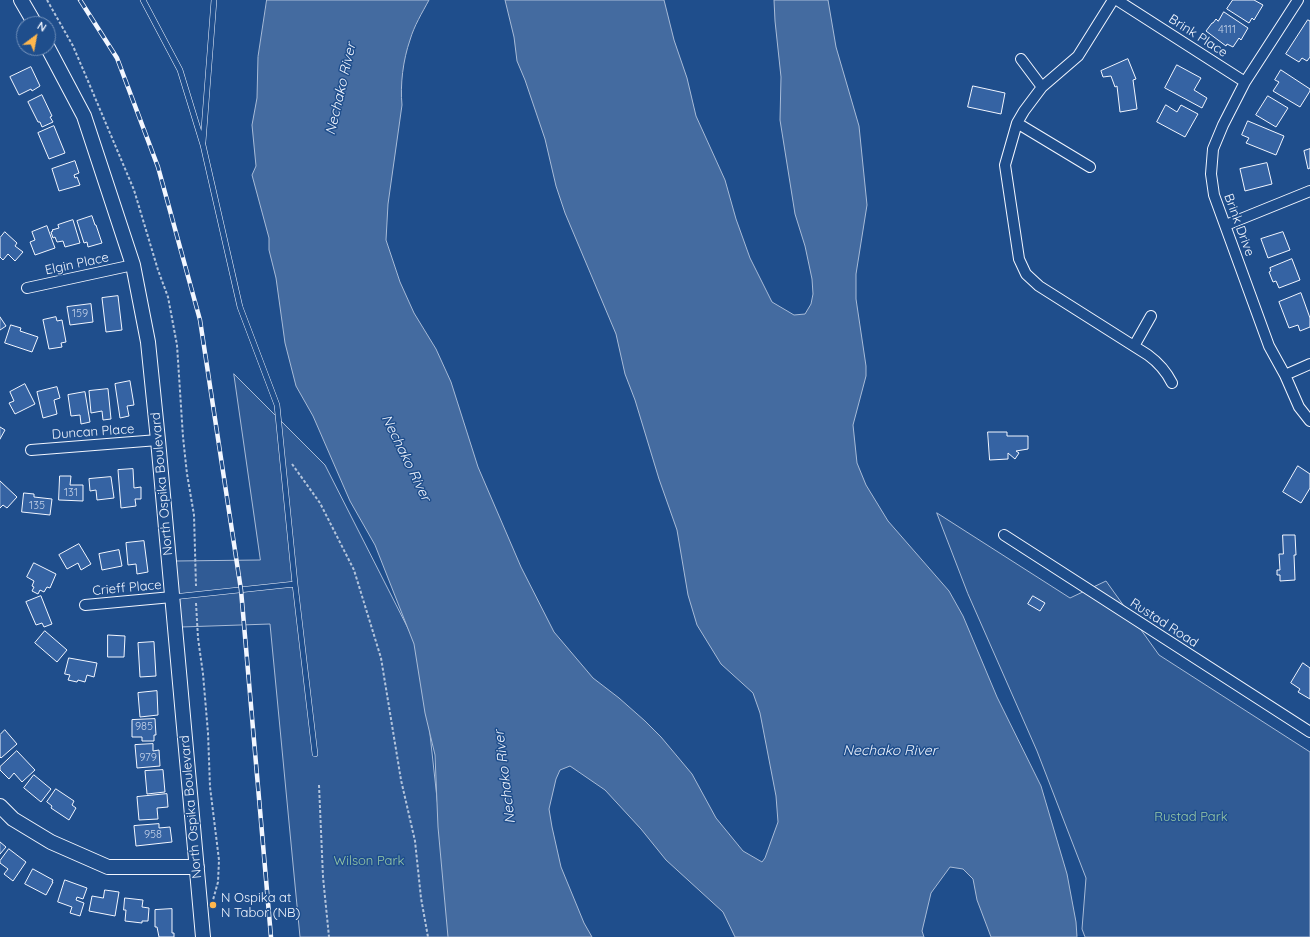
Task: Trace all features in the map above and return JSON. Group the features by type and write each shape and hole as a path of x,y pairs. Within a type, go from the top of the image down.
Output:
{"street":[{"path":"21,0 30,16"},
{"path":"1113,0 1078,56 1042,88 1024,110 1017,123 1005,165 1019,259 1026,274 1039,286 1158,362 1172,383"},
{"name":"Brink Place","path":"1117,0 1245,82"},
{"name":"Brink Drive","path":"1298,0 1245,82 1223,125 1213,150 1211,174 1214,195 1269,346 1285,375 1299,407 1310,420"},
{"name":"North Ospika Boulevard","path":"52,56 84,116 133,266 148,342 203,937"},
{"path":"1021,59 1042,88"},
{"path":"1017,123 1090,167"},
{"path":"1226,225 1310,191"},
{"name":"Elgin Place","path":"27,288 133,266"},
{"path":"1134,346 1151,316"},
{"path":"1285,375 1310,364"},
{"name":"Duncan Place","path":"30,450 158,440"},
{"name":"Rustad Road","path":"1004,535 1310,732"},
{"name":"Crieff Place","path":"85,605 172,597"},
{"path":"0,806 13,819 51,842 108,867 196,867"}],"lane":[{"path":"143,0 180,70 203,145 240,307 277,405 295,584 315,754"},
{"path":"203,145 214,0"},
{"path":"172,597 295,584"}],"path":[{"path":"282,450 320,503 354,570 381,658 401,780 415,841 420,898 428,937"},
{"path":"196,595 198,638 203,674 208,733 210,786 219,860 218,882 213,902 201,915"},
{"path":"319,785 323,877 329,937"}],"shaded area":[{"name":"Wilson Park","path":"234,374 325,465 418,648 422,661 441,835 464,937 300,937 270,624 181,627 175,561 260,560"},
{"name":"Rustad Park","path":"937,513 1070,598 1106,581 1159,655 1310,752 1310,937 1085,937 1082,929 1086,878 1037,751 968,594"}],"water":[{"name":"Nechako River","path":"267,0 429,0 414,30 404,64 401,97 402,105 388,204 386,240 400,282 414,313 436,349 451,382 478,467 521,567 554,632 593,678 619,698 661,737 692,774 716,818 743,851 762,862 765,858 778,822 776,796 760,713 753,693 721,664 697,625 688,595 677,530 659,479 635,400 625,374 616,334 565,213 556,186 545,139 517,61 514,37 505,0 664,0 674,40 687,78 696,116 725,180 736,219 750,258 772,302 794,315 805,314 811,304 813,294 812,279 805,246 795,214 780,120 781,77 774,0 828,0 836,47 859,126 867,205 856,274 856,299 866,366 866,376 853,425 857,463 866,485 888,521 949,591 963,616 997,697 1041,786 1067,874 1076,922 1077,937 991,937 977,900 973,879 963,869 950,867 931,893 922,931 924,937 735,937 723,912 666,860 641,829 605,790 570,766 560,770 556,779 549,809 561,867 584,923 592,937 448,937 438,827 435,755 425,713 414,644 375,545 350,501 313,416 296,386 285,343 276,278 269,250 269,238 252,175 256,166 252,125 257,98 258,57"}],"building":[{"path":"1233,0 1254,0 1263,5 1254,20 1252,18 1249,23 1227,9"},
{"path":"1224,12 1248,28 1241,40 1239,38 1233,47 1227,44 1226,46 1206,31 1216,19 1218,21"},
{"path":"1308,20 1310,21 1310,57 1307,61 1302,58 1299,62 1286,54"},
{"path":"1128,59 1136,79 1133,80 1137,109 1120,112 1117,86 1115,87 1111,76 1103,77 1101,71"},
{"path":"1177,65 1201,78 1194,90 1207,98 1202,108 1165,88"},
{"path":"31,67 40,86 32,91 31,89 19,95 10,77"},
{"path":"1281,70 1310,89 1300,107 1273,91 1279,82 1275,80"},
{"path":"973,86 1005,93 1001,114 968,107"},
{"path":"42,95 52,116 50,117 53,122 42,127 28,102"},
{"path":"1268,96 1288,108 1276,127 1256,115"},
{"path":"1166,105 1177,112 1181,105 1198,114 1185,137 1157,122"},
{"path":"1248,121 1284,136 1276,155 1246,143 1249,138 1242,135"},
{"path":"54,126 65,153 49,159 38,133"},
{"path":"1310,149 1310,168 1308,169 1304,151"},
{"path":"75,161 79,173 74,175 75,178 77,177 80,185 59,191 52,169"},
{"path":"1267,163 1272,184 1245,191 1240,169"},
{"path":"92,216 102,243 88,247 87,242 84,243 77,221"},
{"path":"73,220 80,243 65,247 63,241 57,242 55,237 53,238 51,232 53,231 52,230 59,228 58,225"},
{"path":"47,226 55,248 35,255 30,242 35,240 32,232"},
{"path":"5,232 17,243 15,246 23,252 15,261 8,254 3,260 0,257 0,238"},
{"path":"1283,232 1290,250 1268,258 1261,239"},
{"path":"1292,259 1300,280 1279,288 1276,281 1273,282 1269,272 1271,271 1270,268"},
{"path":"1301,293 1310,318 1310,327 1300,331 1298,325 1289,328 1279,302"},
{"path":"118,296 122,330 106,332 102,298"},
{"path":"91,304 93,322 70,325 67,307"},
{"path":"0,317 6,326 0,330"},
{"path":"56,317 57,321 62,320 66,342 61,343 62,347 49,349 43,320"},
{"path":"11,325 21,328 20,331 38,337 32,352 5,343"},
{"path":"130,381 134,405 127,406 129,416 120,418 115,384"},
{"path":"25,384 35,404 15,414 9,403 14,401 10,392"},
{"path":"57,387 60,398 54,400 57,414 43,418 37,392"},
{"path":"108,389 111,419 103,420 102,411 91,413 89,391"},
{"path":"85,392 90,422 81,424 80,415 71,416 68,395"},
{"path":"0,427 5,430 0,439"},
{"path":"988,432 1007,432 1007,436 1028,436 1028,449 1016,451 1019,453 1015,459 1008,453 1008,459 990,460"},
{"path":"1298,466 1310,474 1310,488 1301,503 1283,492"},
{"path":"133,469 134,488 141,487 141,499 135,499 136,506 121,508 118,470"},
{"path":"60,476 71,476 70,485 83,485 83,501 59,500"},
{"path":"111,477 114,498 97,500 96,490 90,491 89,479"},
{"path":"0,481 17,497 7,508 3,505 0,508"},
{"path":"24,493 34,494 34,497 52,499 50,515 22,512"},
{"path":"1283,535 1295,535 1295,580 1280,581 1280,575 1277,575 1277,570 1280,570 1279,554 1283,554"},
{"path":"144,541 148,572 137,574 136,564 128,565 126,543"},
{"path":"79,544 91,564 81,570 78,563 67,569 59,555"},
{"path":"119,550 122,566 102,570 99,554"},
{"path":"34,563 56,574 50,588 47,587 44,592 40,590 38,594 32,591 34,581 27,577"},
{"path":"41,596 52,624 44,627 42,623 36,625 26,602"},
{"path":"1033,596 1045,603 1040,611 1028,604"},
{"path":"45,631 67,650 57,662 35,643"},
{"path":"108,635 125,636 124,657 108,657"},
{"path":"154,642 156,676 140,677 138,643"},
{"path":"69,658 97,663 94,677 87,675 85,682 68,680 70,675 65,674"},
{"path":"1303,663 1310,668 1310,699 1298,692 1300,689 1291,683"},
{"path":"157,691 158,715 140,717 138,693"},
{"path":"155,719 156,735 154,735 154,741 142,741 142,737 132,737 132,720"},
{"path":"5,730 17,744 1,758 0,735"},
{"path":"153,744 153,751 159,750 160,766 137,768 135,745"},
{"path":"17,751 35,770 22,782 14,773 9,779 0,770 0,767"},
{"path":"163,770 165,792 147,794 145,771"},
{"path":"34,775 51,789 41,802 24,788"},
{"path":"56,789 74,801 72,805 76,808 69,820 51,808 52,806 47,802"},
{"path":"167,794 168,807 157,808 158,819 139,820 137,797"},
{"path":"159,824 159,828 170,827 172,842 136,846 134,826"},
{"path":"0,842 6,847 0,854"},
{"path":"9,849 26,862 13,881 4,874 8,869 0,863"},
{"path":"33,869 53,880 46,895 25,884"},
{"path":"65,880 87,888 83,899 77,897 76,900 84,903 80,916 70,913 72,907 58,902"},
{"path":"105,890 119,892 115,916 89,911 92,896 103,898"},
{"path":"125,898 143,900 142,907 149,908 148,921 142,921 142,923 125,921"},
{"path":"172,909 172,933 174,933 174,937 159,937 157,927 155,927 155,910"}],"railway":[{"path":"80,0 117,58 158,167 200,320 241,590 271,937"}],"place":[{"name":"N Ospika at N Tabor (NB)","path":"213,905"}]}
